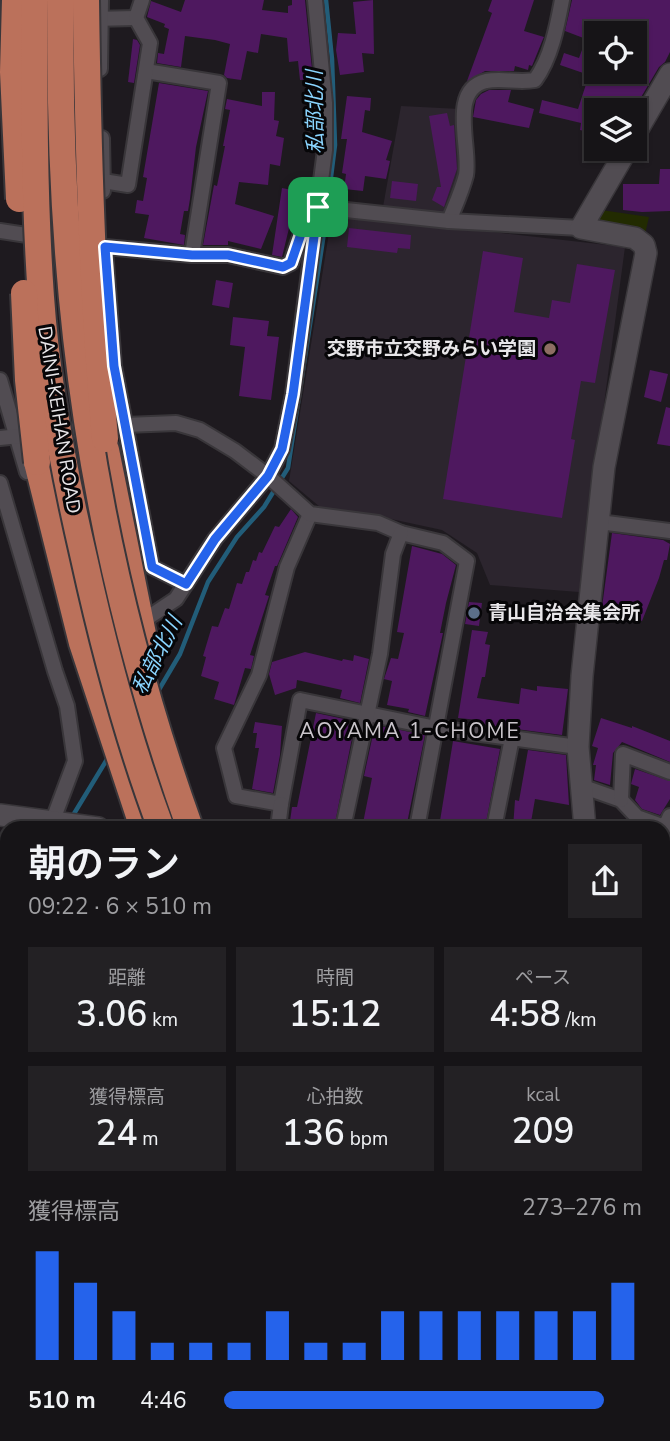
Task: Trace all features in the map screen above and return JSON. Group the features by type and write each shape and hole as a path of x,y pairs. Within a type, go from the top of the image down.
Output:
{"highway":[{"path":"15,0 15,126 28,380 37,462 82,643 141,821"},
{"name":"DAINI-KEIHAN ROAD","path":"35,0 36,197 48,371 69,492 94,602 117,691 158,821"},
{"name":"DAINI-KEIHAN ROAD","path":"61,0 63,196 71,307 86,422 122,608 146,697 188,821"},
{"path":"93,10 88,131 99,372 106,450 140,623 196,821"}],"street":[{"path":"101,0 93,10 100,64 105,247 114,366 152,567 186,584"},
{"path":"135,18 142,0"},
{"path":"140,623 176,599 215,539 268,476 282,449 293,394 325,150 325,103 315,0"},
{"path":"449,221 466,174 468,159 463,104 470,91 485,81 535,80 543,69 559,20 562,0"},
{"path":"0,12 93,10 135,18 150,43 128,185 103,181"},
{"path":"146,71 219,83 192,255"},
{"path":"647,113 670,74"},
{"path":"580,228 620,161"},
{"path":"318,207 449,221 580,228 635,238 644,245 646,253 604,467 582,676 578,747 584,821"},
{"path":"0,231 105,247 192,255 228,255 283,267 291,263 303,228 318,207"},
{"path":"0,380 18,436 54,576 82,643"},
{"path":"0,438 125,425 176,423 200,430 235,451 310,514 378,523 401,533 443,543 467,561 418,821"},
{"path":"0,483 67,706 75,761 52,821"},
{"path":"281,804 236,796 224,748 259,675 287,567 310,514"},
{"path":"599,522 670,531"},
{"path":"345,821 380,654 393,554 401,533"},
{"path":"279,821 300,700 436,728 578,747"},
{"path":"495,821 512,738"},
{"path":"621,800 623,754 670,772"},
{"path":"581,786 621,800 637,817 648,821"},
{"path":"0,815 30,821"}],"shaded area":[{"path":"401,106 460,109 465,155 447,215 383,207"},
{"name":"交野市立交野みらい学園","path":"332,214 625,247 579,592 490,585 477,553 442,530 320,507 289,481"}],"green space":[{"path":"601,210 649,217 645,234 592,226"}],"building":[{"path":"185,0 264,0 262,10 288,13 292,0 305,0 313,79 300,80 298,61 289,62 287,38 261,34 258,53 247,51 241,80 224,75 230,44 215,40 185,36 181,67 157,63 158,53 164,54 169,29 164,27 165,24 147,17 151,1 181,12"},
{"path":"373,0 374,54 362,53 364,72 340,75 336,50 338,33 356,34 353,2"},
{"path":"492,0 534,0 524,31 544,37 528,70 515,66 514,71 485,71 467,81 492,13 488,11"},
{"path":"572,0 670,0 670,52 665,62 659,67 641,98 584,98 584,131 580,130 581,123 539,113 542,100 578,109 586,84 647,84 647,21 584,21 584,38 565,31"},
{"path":"133,39 140,45 134,83 128,82"},
{"path":"584,44 584,73 560,65 564,53 579,58"},
{"path":"159,83 208,91 196,147 188,211 184,211 180,234 185,235 184,245 144,238 149,215 135,213 137,200 143,201 147,178 143,177"},
{"path":"489,90 511,90 508,102 534,109 529,128 473,117 476,100"},
{"path":"262,92 275,92 274,120 279,121 276,136 284,138 280,166 270,164 268,185 239,182 235,204 274,216 261,249 228,241 228,245 203,245 214,185 217,186 225,146 230,110 225,109 227,99 262,106"},
{"path":"347,96 371,98 370,111 365,110 362,132 392,141 386,160 390,161 386,179 365,176 363,191 344,189 346,174 342,173 347,139 341,139"},
{"path":"447,113 450,126 454,125 457,169 444,207 432,200 437,187 441,187 429,116"},
{"path":"660,169 670,169 670,211 623,210 623,184 659,184"},
{"path":"392,181 418,184 416,201 390,198"},
{"path":"282,188 302,192 297,218 292,216 282,257 272,255"},
{"path":"349,228 411,235 410,249 398,248 397,253 347,247"},
{"path":"483,251 523,258 514,312 549,318 552,300 570,303 577,264 615,270 595,383 581,381 571,439 575,440 562,518 443,499"},
{"path":"216,280 233,283 229,308 212,305"},
{"path":"233,317 269,321 267,336 279,337 271,400 239,396 245,347 230,345"},
{"path":"650,370 668,374 661,402 644,397"},
{"path":"666,407 670,408 670,446 657,444"},
{"path":"291,509 298,517 265,595 269,596 250,655 254,656 251,669 245,668 234,705 214,699 219,682 201,676 206,657 203,656 212,626 218,627 225,608 229,609 237,583 242,584 246,572 249,572 259,552 262,553 275,526 279,527"},
{"path":"612,533 663,540 670,544 667,560 664,560 642,621 602,607"},
{"path":"412,546 442,554 456,565 446,603 440,633 443,633 425,716 408,712 409,709 387,705 392,681 384,679 391,658 398,659 404,633 397,632"},
{"name":"青山自治会集会所","path":"469,602 482,603 479,626 465,624"},
{"path":"472,630 488,632 485,644 490,645 485,677 482,677 477,698 519,704 521,688 537,691 537,686 568,689 562,735 478,724 478,720 458,718"},
{"path":"305,652 342,661 353,661 354,655 369,659 360,703 340,698 342,690 297,680 296,688 275,695 269,674 272,662"},
{"path":"316,713 349,720 348,727 354,728 335,821 290,821 292,807 297,807"},
{"path":"601,718 632,726 670,741 670,762 622,742 613,753 610,785 594,780 596,765 593,765 598,748 592,746"},
{"path":"255,722 282,726 273,793 252,789 259,748 255,748"},
{"path":"375,725 425,735 407,821 363,821 372,778 364,776"},
{"path":"453,741 500,749 486,821 440,821"},
{"path":"528,750 566,755 569,805 535,799 531,821 514,821 515,800 519,801"},
{"path":"635,769 670,781 670,799 660,815 642,809 635,800 639,787 631,784"}],"waterway":[{"name":"私部北川","path":"157,693 180,654 208,582 237,537 264,507 288,468 335,145 332,59 326,0"},
{"name":"私部北川","path":"72,817 109,756"}],"place":[{"name":"交野市立交野みらい学園","path":"550,349"},
{"name":"青山自治会集会所","path":"474,613"}],"district":[{"name":"AOYAMA 1-CHOME","path":"410,731"}],"route":[{"path":"318,207 293,394 282,449 268,476 215,539 186,584 152,567 114,366 105,247 192,255 228,255 283,267 291,263 303,228 318,207"}]}
